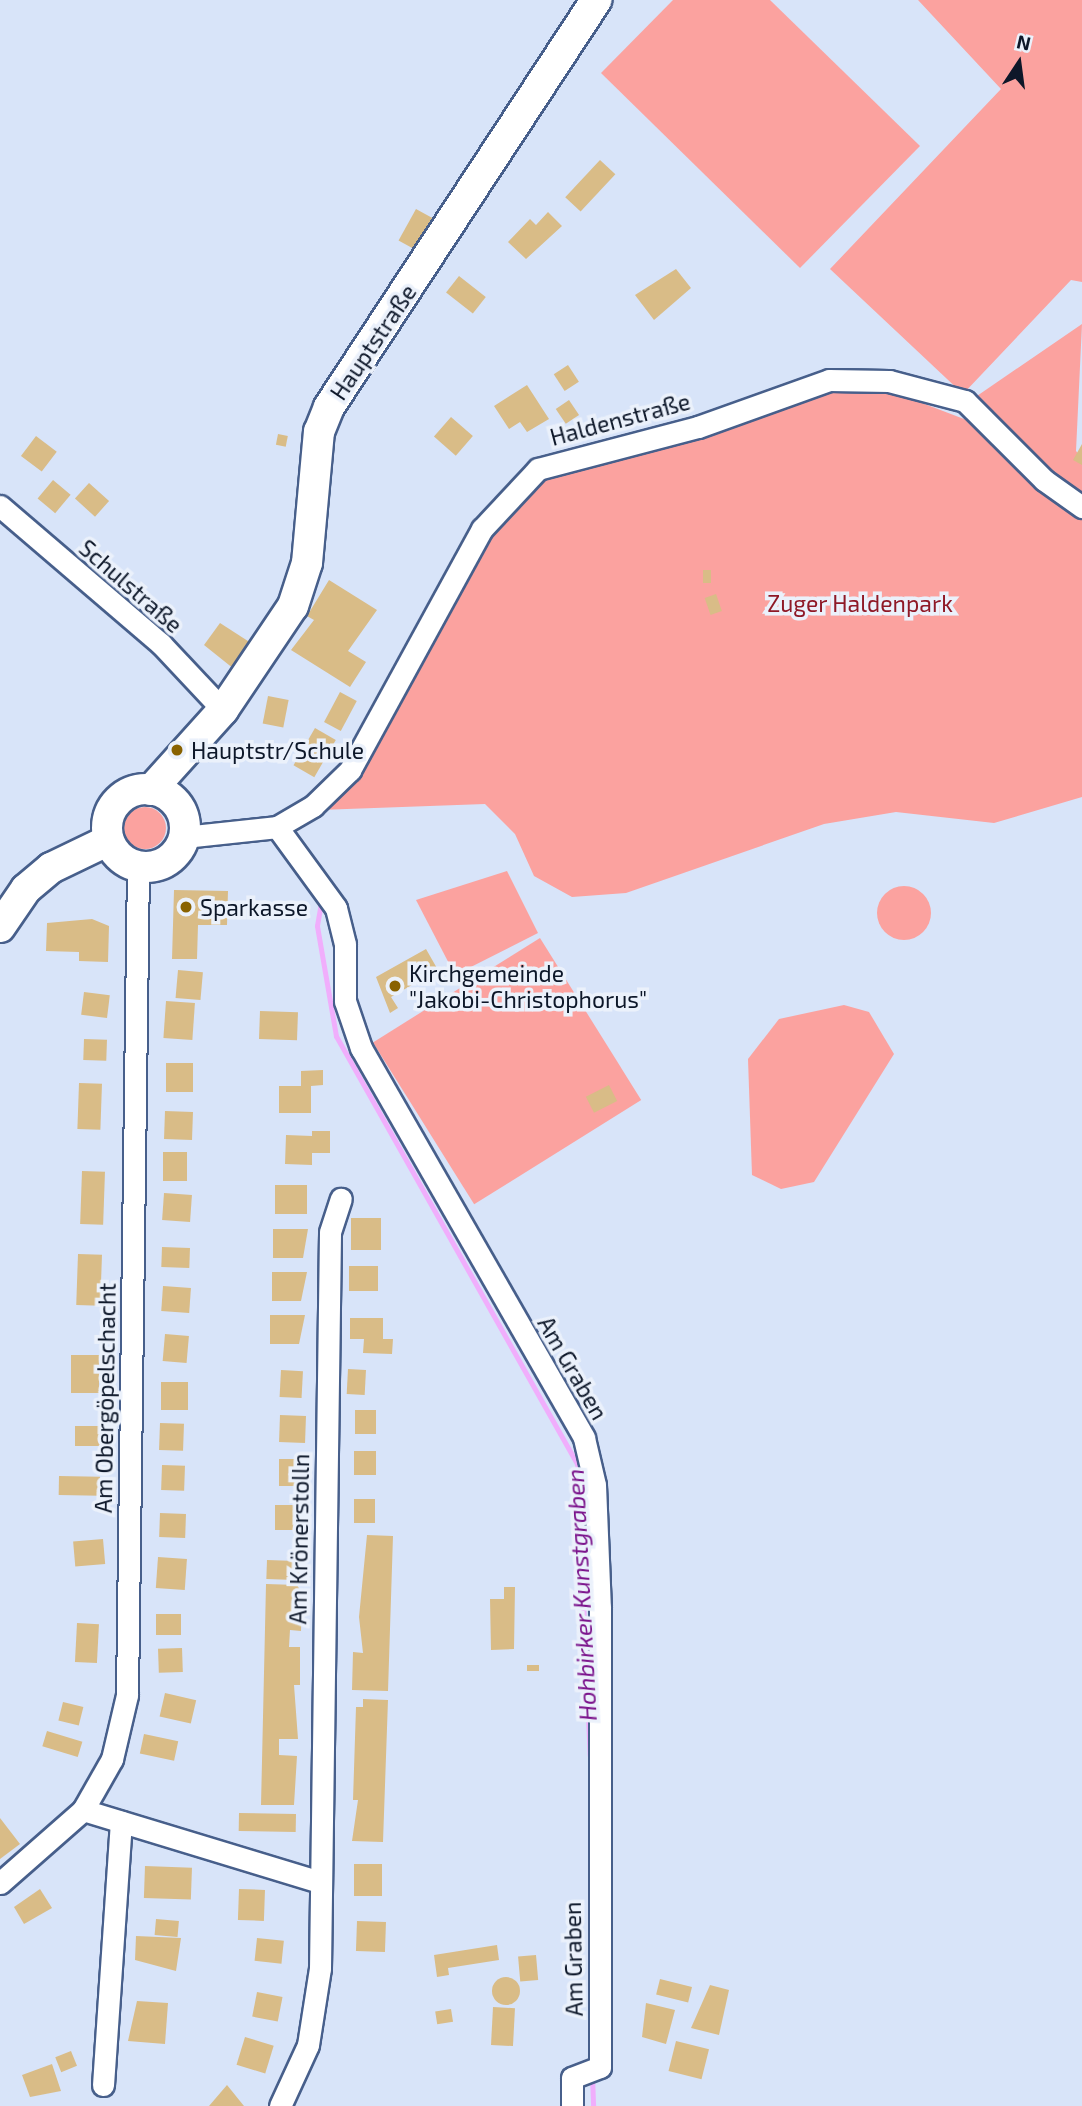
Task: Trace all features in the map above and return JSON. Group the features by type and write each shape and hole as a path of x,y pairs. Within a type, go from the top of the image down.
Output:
{"street":[{"name":"Hauptstraße","path":"162,795 223,710 301,585 316,450 329,407 596,0"},
{"name":"Haldenstraße","path":"184,838 278,827 313,806 350,770 482,529 538,469 698,427 829,380 889,381 965,401 1044,480 1082,507"},
{"name":"Schulstraße","path":"0,506 161,644 223,710"},
{"path":"162,795 184,819 184,838 166,862 138,867 118,856 109,840 108,817 118,801 162,795"},
{"name":"Am Graben","path":"278,827 336,908 345,944 345,1001 361,1048 584,1438 595,1485 600,1607 600,2067 572,2078 572,2106"},
{"path":"0,927 26,889 51,868 109,840"},
{"name":"Am Obergöpelschacht","path":"0,1883 83,1810 112,1759 127,1696 138,867"},
{"name":"Am Krönerstolln","path":"280,2106 299,2070 315,2014 320,1882 330,1232 341,1199"},
{"path":"83,1810 320,1882"},
{"path":"103,2085 121,1822"}],"green space":[{"path":"673,0 770,0 920,146 800,268 601,73"},
{"path":"918,0 1082,0 1082,282 1071,280 963,394 830,269 1001,89"},
{"path":"1082,324 1076,451 1082,458 1082,496 1049,475 974,398"},
{"name":"Zuger Haldenpark","path":"888,390 998,432 1082,510 1082,797 994,823 896,812 824,824 626,893 572,897 534,876 515,834 485,804 319,810 485,533 541,473 827,391"},
{"path":"145,807 160,813 166,828 160,843 145,849 130,843 124,828 130,813"},
{"path":"507,871 538,933 455,975 416,900"},
{"path":"904,886 923,894 931,913 923,932 904,940 885,932 877,913 885,894"},
{"path":"540,938 641,1100 474,1204 373,1042"},
{"path":"844,1005 869,1012 894,1054 814,1182 781,1189 752,1175 748,1059 779,1019"}],"building":[{"path":"600,160 615,174 581,212 565,197"},
{"path":"416,209 439,222 421,253 399,240"},
{"path":"548,212 562,226 526,259 508,242 530,219 536,225"},
{"path":"676,269 691,288 654,320 635,295"},
{"path":"459,276 486,297 473,313 446,293"},
{"path":"568,365 579,382 565,391 554,374"},
{"path":"527,385 549,419 527,432 520,422 509,429 494,406"},
{"path":"569,400 579,415 566,424 556,409"},
{"path":"451,417 473,436 456,456 434,437"},
{"path":"278,434 288,436 286,447 276,445"},
{"path":"36,436 57,452 42,472 21,456"},
{"path":"1082,444 1082,465 1073,460"},
{"path":"53,480 71,495 55,513 38,498"},
{"path":"89,483 109,501 95,517 75,499"},
{"path":"703,570 711,570 711,583 703,583"},
{"path":"329,580 377,610 348,651 366,662 350,687 291,650 314,620 307,616"},
{"path":"716,594 722,611 711,615 705,598"},
{"path":"220,623 251,643 234,669 204,645"},
{"path":"340,692 357,701 341,731 324,722"},
{"path":"268,696 289,700 283,727 263,723"},
{"path":"315,728 336,740 314,777 294,765"},
{"path":"174,890 228,891 227,925 198,925 197,959 172,959"},
{"path":"92,919 109,926 108,962 79,961 79,952 46,951 47,923"},
{"name":"Kirchgemeinde \"Jakobi-Christophorus\"","path":"426,949 438,970 391,997 398,1008 390,1013 376,977"},
{"path":"178,970 203,972 200,1000 176,998"},
{"path":"84,992 110,995 107,1018 81,1015"},
{"path":"166,1001 195,1003 192,1040 163,1038"},
{"path":"260,1011 298,1012 297,1040 259,1039"},
{"path":"84,1039 107,1040 106,1061 83,1060"},
{"path":"166,1063 193,1063 193,1092 166,1092"},
{"path":"323,1070 323,1085 311,1086 311,1113 279,1113 279,1086 301,1086 301,1071"},
{"path":"79,1083 102,1084 100,1130 77,1129"},
{"path":"609,1085 617,1101 594,1113 586,1097"},
{"path":"165,1111 193,1112 192,1140 164,1139"},
{"path":"312,1131 330,1131 330,1153 312,1153 312,1165 285,1164 286,1135 312,1136"},
{"path":"163,1152 187,1152 187,1181 163,1181"},
{"path":"82,1171 105,1172 103,1225 80,1224"},
{"path":"275,1185 307,1185 307,1214 275,1214"},
{"path":"164,1193 192,1195 190,1222 162,1220"},
{"path":"351,1218 381,1218 381,1250 351,1250"},
{"path":"273,1229 308,1229 303,1258 273,1258"},
{"path":"162,1247 190,1248 189,1268 161,1267"},
{"path":"78,1254 102,1255 100,1306 76,1305"},
{"path":"349,1266 378,1266 378,1291 349,1291"},
{"path":"272,1272 307,1272 301,1301 272,1301"},
{"path":"163,1286 191,1288 189,1313 161,1311"},
{"path":"270,1315 305,1315 299,1344 270,1344"},
{"path":"350,1318 383,1318 383,1339 393,1339 392,1354 363,1353 364,1339 350,1339"},
{"path":"165,1334 189,1336 187,1363 163,1361"},
{"path":"71,1355 99,1355 99,1393 71,1393"},
{"path":"348,1369 366,1370 365,1395 347,1394"},
{"path":"281,1370 303,1371 302,1398 280,1397"},
{"path":"161,1382 188,1382 188,1410 161,1410"},
{"path":"355,1410 376,1410 376,1434 355,1434"},
{"path":"280,1415 306,1416 305,1443 279,1442"},
{"path":"160,1423 184,1424 183,1451 159,1450"},
{"path":"75,1426 102,1426 102,1446 75,1446"},
{"path":"354,1451 376,1451 376,1475 354,1475"},
{"path":"279,1459 302,1459 302,1486 279,1486"},
{"path":"162,1465 185,1466 184,1491 161,1490"},
{"path":"59,1476 100,1477 100,1496 59,1495"},
{"path":"354,1499 375,1499 375,1523 354,1523"},
{"path":"275,1505 297,1505 297,1530 275,1530"},
{"path":"160,1513 186,1514 185,1538 159,1537"},
{"path":"367,1535 393,1536 388,1691 352,1690 353,1652 363,1653 359,1617"},
{"path":"103,1539 105,1564 75,1567 73,1542"},
{"path":"158,1557 187,1559 185,1590 156,1588"},
{"path":"267,1560 303,1561 302,1580 266,1579"},
{"path":"266,1584 297,1585 302,1593 301,1631 290,1630 289,1647 300,1647 300,1685 294,1685 298,1739 279,1739 279,1755 297,1756 294,1805 261,1805"},
{"path":"504,1587 515,1587 514,1649 491,1650 490,1599 504,1599"},
{"path":"156,1614 181,1614 181,1635 156,1635"},
{"path":"77,1623 99,1624 97,1663 75,1662"},
{"path":"182,1648 183,1672 159,1673 158,1649"},
{"path":"527,1665 539,1665 539,1671 527,1671"},
{"path":"165,1693 196,1700 191,1724 160,1716"},
{"path":"363,1699 388,1700 383,1842 352,1841 358,1800 353,1800 356,1707 363,1707"},
{"path":"63,1702 83,1707 79,1726 58,1720"},
{"path":"47,1731 82,1742 78,1757 42,1746"},
{"path":"144,1734 178,1741 174,1761 140,1754"},
{"path":"239,1813 296,1814 296,1832 239,1831"},
{"path":"0,1818 20,1844 0,1859"},
{"path":"354,1864 382,1864 382,1896 354,1896"},
{"path":"145,1866 192,1868 191,1900 144,1898"},
{"path":"40,1889 52,1908 24,1924 14,1907"},
{"path":"239,1889 265,1890 264,1921 238,1920"},
{"path":"156,1919 179,1921 178,1937 155,1935"},
{"path":"357,1921 386,1922 385,1952 356,1951"},
{"path":"136,1936 181,1938 176,1971 135,1960"},
{"path":"257,1938 284,1941 281,1964 255,1961"},
{"path":"497,1945 499,1960 448,1968 449,1975 437,1977 434,1955"},
{"path":"536,1955 538,1980 520,1981 518,1957"},
{"path":"506,1977 516,1981 520,1991 516,2001 506,2005 496,2001 492,1991 496,1981"},
{"path":"660,1979 692,1987 688,2003 656,1995"},
{"path":"710,1985 729,1990 719,2035 691,2028"},
{"path":"257,1992 283,1997 278,2022 252,2017"},
{"path":"137,2001 168,2003 165,2044 128,2041"},
{"path":"646,2003 675,2010 666,2044 642,2037"},
{"path":"493,2007 515,2008 513,2046 491,2045"},
{"path":"451,2009 453,2022 437,2024 435,2012"},
{"path":"245,2037 274,2046 265,2074 237,2065"},
{"path":"676,2041 709,2049 701,2079 669,2071"},
{"path":"71,2051 77,2066 61,2072 55,2057"},
{"path":"52,2064 61,2091 30,2097 22,2075"},
{"path":"227,2085 244,2106 209,2106"}],"waterway":[{"name":"Hohbirker Kunstgraben","path":"322,897 317,926 336,1036 577,1464 590,1756"},
{"name":"Hohbirker Kunstgraben","path":"592,2074 593,2106"}],"place":[{"name":"Hauptstr/Schule","path":"177,750"},
{"name":"Sparkasse","path":"186,907"},
{"name":"Kirchgemeinde \"Jakobi-Christophorus\"","path":"395,986"}]}
